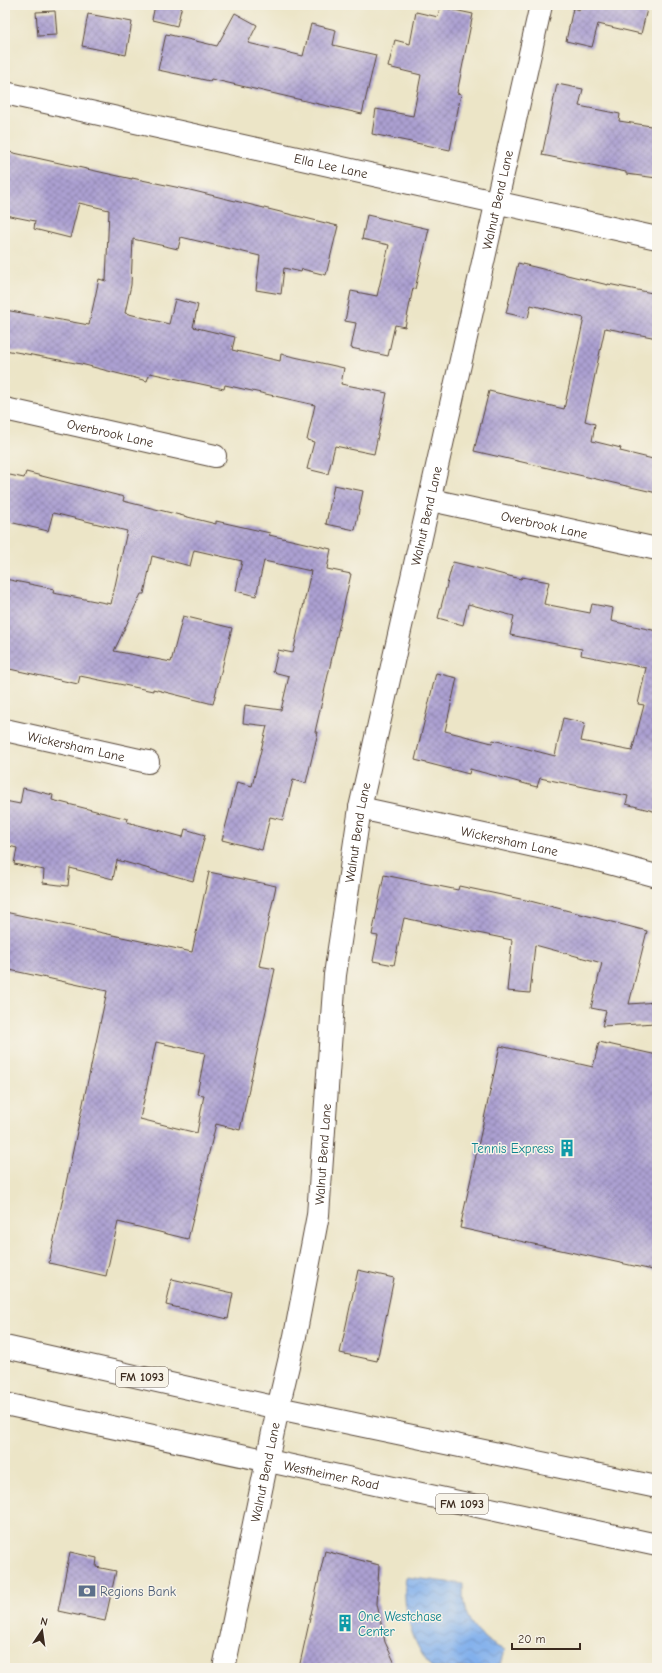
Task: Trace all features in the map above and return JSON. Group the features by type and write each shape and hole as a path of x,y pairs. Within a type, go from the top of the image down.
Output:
{"street":[{"name":"Walnut Bend Lane","path":"224,1668 266,1462 295,1336 318,1215 335,975 360,808 431,500 541,5"},
{"name":"Ella Lee Lane","path":"5,93 657,238"},
{"name":"Overbrook Lane","path":"5,409 215,456"},
{"name":"Overbrook Lane","path":"431,500 657,549"},
{"name":"Wickersham Lane","path":"5,730 148,762"},
{"name":"Wickersham Lane","path":"360,808 594,859 657,876"},
{"name":"FM 1093","path":"5,1346 278,1408 657,1487"},
{"name":"Westheimer Road","path":"5,1404 266,1462 657,1545"}],"water":[{"path":"406,1577 463,1584 464,1606 471,1623 480,1634 492,1644 505,1650 500,1668 432,1668 419,1648 410,1625 405,1601"}],"building":[{"path":"155,5 182,5 177,26 152,20"},
{"path":"581,5 648,5 641,34 598,24 592,47 566,41 573,8 580,10"},
{"path":"440,7 473,14 457,93 461,94 450,150 372,134 376,109 413,116 421,75 388,67 395,40 410,44 416,12 438,17"},
{"path":"55,11 57,35 38,36 36,12"},
{"path":"235,13 257,25 248,43 303,56 311,24 336,30 333,45 376,55 362,114 211,79 210,81 158,70 166,34 217,46"},
{"path":"88,14 132,22 126,55 82,46"},
{"path":"557,84 583,89 579,106 620,114 619,121 657,127 657,178 626,174 626,172 542,155"},
{"path":"5,151 132,179 190,190 338,226 326,275 302,269 301,272 284,268 281,294 256,290 260,256 181,237 178,249 133,239 131,285 125,313 169,324 175,299 198,305 193,327 235,337 232,350 280,361 281,354 344,368 341,384 387,393 374,454 335,446 328,474 307,469 314,442 307,440 315,405 225,385 224,389 150,373 147,381 81,364 5,350 5,310 89,325 99,279 106,281 109,210 79,203 70,238 34,229 35,221 5,215"},
{"path":"367,215 429,229 415,289 413,288 405,327 395,325 388,356 351,348 356,323 345,321 351,291 377,296 389,245 362,239"},
{"path":"518,263 608,285 657,294 657,338 605,328 585,421 595,424 592,441 621,448 620,451 657,460 657,493 474,451 489,391 564,409 584,318 531,305 528,318 506,313"},
{"path":"26,472 124,497 123,501 216,524 216,521 270,533 269,535 331,549 327,569 351,574 315,732 318,732 306,783 293,780 283,820 270,817 262,850 222,840 237,782 252,786 267,726 243,723 245,705 281,710 289,676 273,672 278,650 293,653 311,571 264,561 256,596 236,591 242,561 194,550 190,566 152,556 144,594 141,594 114,651 171,662 183,616 232,628 213,704 153,689 153,691 80,676 78,684 5,668 5,579 54,589 53,593 111,604 127,531 53,513 48,531 5,521 5,474 24,478"},
{"path":"334,485 363,491 355,530 326,524"},
{"path":"453,562 521,579 522,577 549,582 544,604 590,613 592,604 613,608 611,621 657,631 657,812 626,804 628,796 540,778 537,787 470,769 469,774 415,760 436,673 457,678 445,731 492,743 493,740 555,756 563,718 585,723 581,741 632,751 644,705 638,704 646,668 581,655 582,649 510,635 514,616 468,604 463,625 438,618"},
{"path":"23,788 53,795 52,800 128,819 127,822 183,837 185,829 205,835 193,881 117,860 113,879 70,868 68,886 43,883 44,870 14,864 17,848 5,845 5,801 20,804"},
{"path":"209,872 276,886 259,966 275,969 240,1130 216,1124 188,1239 118,1222 106,1276 49,1263 107,991 5,969 5,912 192,952","holes":["156,1042 205,1053 197,1094 204,1095 197,1133 140,1119"]},
{"path":"384,875 458,890 459,886 530,901 647,931 629,1004 657,1002 657,1023 602,1026 606,1011 591,1008 602,963 535,945 530,993 507,991 512,940 404,918 394,965 373,961 378,936 372,935"},
{"name":"Tennis Express","path":"599,1042 657,1055 657,1271 460,1228 500,1046 593,1067"},
{"path":"358,1270 394,1278 377,1361 340,1353"},
{"path":"172,1279 233,1293 228,1319 166,1305"},
{"name":"One Westchase Center","path":"325,1551 379,1565 377,1604 385,1642 397,1668 299,1668"},
{"name":"Regions Bank","path":"70,1552 97,1558 96,1567 116,1571 105,1621 58,1611"}],"place":[{"name":"Tennis Express","path":"567,1148"},
{"name":"Regions Bank","path":"87,1591"},
{"name":"One Westchase Center","path":"345,1623"}]}
